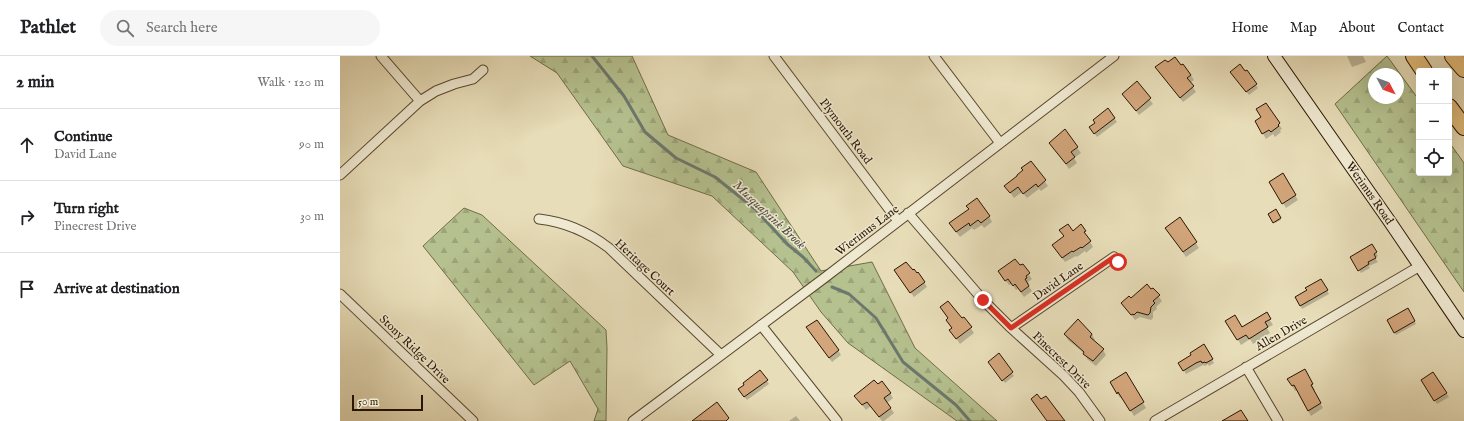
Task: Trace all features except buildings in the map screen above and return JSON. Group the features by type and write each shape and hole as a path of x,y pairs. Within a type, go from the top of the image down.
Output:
{"highway":[{"path":"1414,56 1422,68"},
{"path":"1453,56 1464,69"},
{"path":"1452,111 1464,127"}],"main road":[{"name":"Werimus Road","path":"1274,56 1464,331"}],"street":[{"path":"381,56 420,101"},
{"name":"Plymouth Road","path":"774,56 898,221"},
{"path":"934,56 1000,143"},
{"name":"Wierimus Lane","path":"633,421 762,325 1114,56"},
{"path":"340,175 420,101 436,91 473,79 483,70"},
{"name":"Pinecrest Drive","path":"908,213 983,300 1079,392 1100,421"},
{"name":"Heritage Court","path":"540,219 579,229 609,248 721,355"},
{"name":"David Lane","path":"1011,328 1114,257 1118,262"},
{"name":"Allen Drive","path":"1155,421 1420,266"},
{"name":"Stony Ridge Drive","path":"340,294 473,421"},
{"path":"762,325 837,421"},
{"path":"1246,368 1278,421"}],"green space":[{"path":"530,56 632,56 668,135 756,172 821,271 872,262 915,348 997,421 957,421 848,343 821,312 793,272 712,196 623,166 557,73"},
{"path":"1387,56 1396,68 1374,68"},
{"path":"1368,74 1368,104 1404,104 1404,79 1416,96 1416,176 1452,176 1452,146 1464,163 1464,292 1335,104"},
{"path":"464,208 482,215 606,330 606,421 594,421 598,409 570,361 534,385 423,246"}],"waterway":[{"name":"Musquapsink Brook","path":"592,56 624,96 645,132 676,158 715,177 755,209 787,244 803,257 816,271"},
{"name":"Musquapsink Brook","path":"832,287 849,294 876,318 903,362 956,405 970,421"}],"route":[{"path":"983,300 1011,328 1114,257 1118,262"}]}
